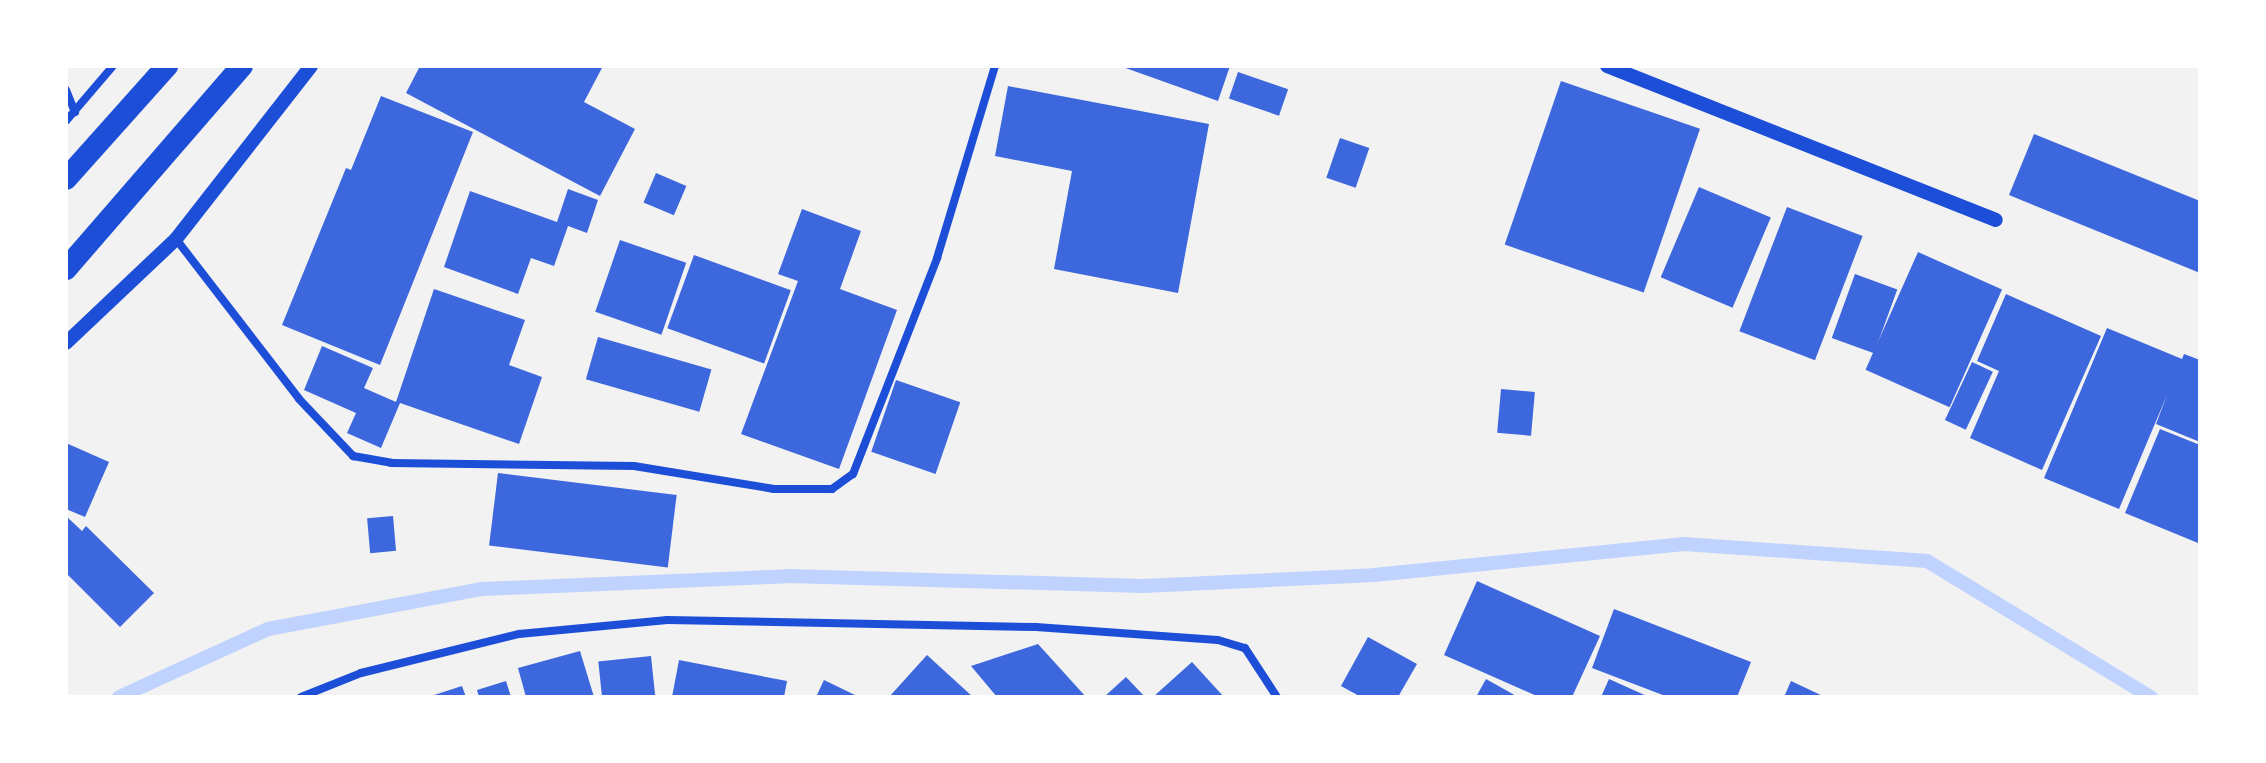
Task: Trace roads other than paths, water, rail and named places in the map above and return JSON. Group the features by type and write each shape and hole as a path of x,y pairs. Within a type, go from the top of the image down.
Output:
{"highway":[{"path":"66,179 167,66"},
{"path":"66,269 242,66"}],"street":[{"path":"66,121 113,66"},
{"path":"66,343 176,239 311,66"},
{"path":"176,239 290,388 353,456 391,463 634,466 774,489 832,489 853,474 937,258 995,66"},
{"path":"1607,66 1996,220"},
{"path":"66,90 75,112"},
{"path":"301,697 361,673 519,634 667,620 1036,627 1218,640 1245,648 1277,697"}],"waterway":[{"path":"119,697 268,629 482,589 788,576 1143,586 1374,575 1684,544 1927,561 2151,697"}]}
